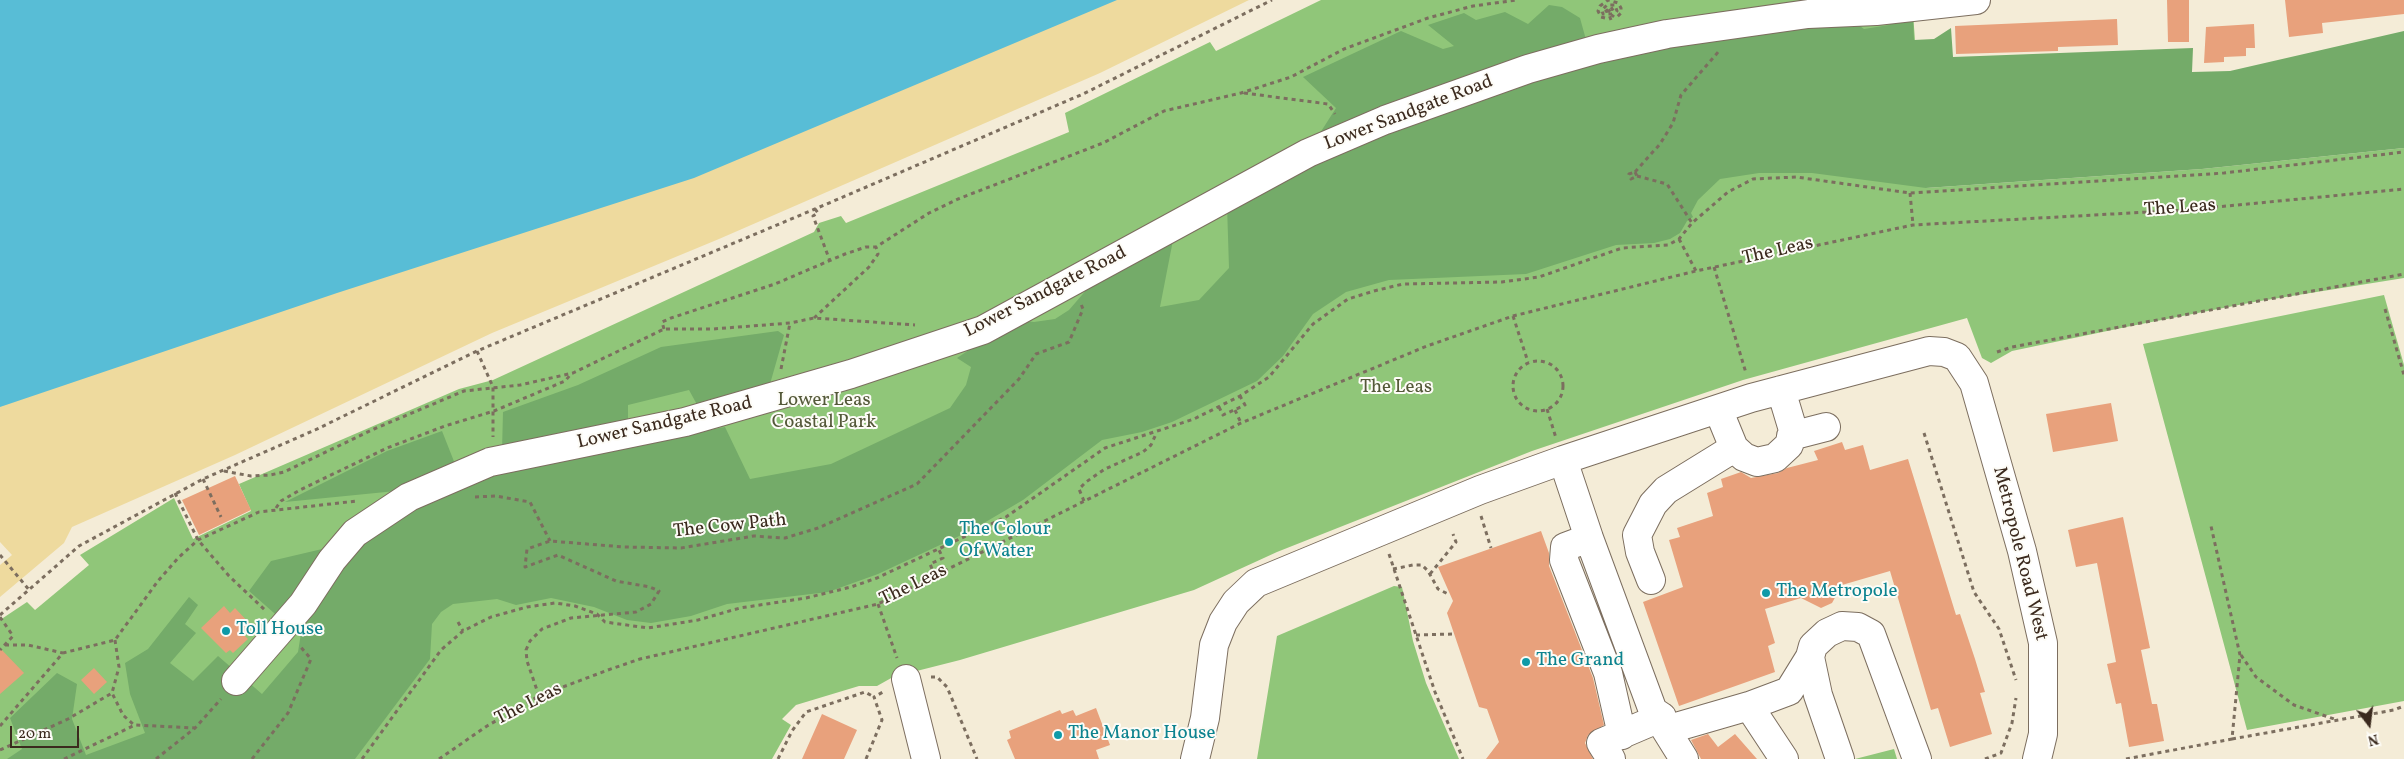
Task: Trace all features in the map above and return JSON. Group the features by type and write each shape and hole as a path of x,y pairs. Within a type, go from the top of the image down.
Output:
{"street":[{"name":"Lower Sandgate Road","path":"236,681 303,604 332,560 355,533 409,498 495,460 675,424 776,397 983,330 1075,282 1254,180 1308,153 1385,120 1528,69 1598,49 1667,34 1808,14 1878,22 1976,0"},
{"name":"Metropole Road West","path":"1781,390 1929,351 1944,352 1957,357 1974,383 2037,612 2043,643 2044,681 2042,734 2036,759"},
{"path":"1195,759 1205,718 1214,645 1223,622 1236,602 1256,582 1480,490 1563,460 1751,398 1781,390 1793,430 1789,445 1775,458 1757,462 1744,457 1734,448 1718,409"},
{"path":"1791,436 1826,427"},
{"path":"1651,580 1640,552 1637,535 1652,504 1666,490 1734,448"},
{"path":"1563,460 1589,538 1653,711 1664,724 1684,759"},
{"path":"1589,538 1565,547 1564,560 1608,673 1616,747 1664,724 1749,706 1790,691 1810,657 1813,646 1827,633 1842,626 1858,626 1871,634 1917,759"},
{"path":"1810,657 1818,695 1840,759"},
{"path":"906,679 926,759"},
{"path":"1749,706 1784,759"}],"path":[{"path":"0,650 13,636 0,616 79,546 175,493 316,430 476,350 815,209 1124,75 1272,0"},
{"path":"664,329 662,322 775,284 866,247 876,247 929,213 958,199 1103,143 1164,111 1241,93 1291,77 1344,49 1428,18 1473,6 1518,0"},
{"path":"1615,5 1617,11 1607,15 1603,14 1604,7 1615,5"},
{"path":"1607,15 1609,10 1612,12"},
{"path":"1692,223 1667,184 1637,176 1632,179 1629,174 1635,172 1660,144 1673,122 1680,95 1715,57 1733,25"},
{"path":"1241,93 1328,104 1349,136"},
{"path":"362,759 442,650 463,631 491,617 527,607 555,604 576,606 597,614 605,622 648,628 698,620 740,608 806,598 851,587 939,550 1006,517 1105,448 1156,433 1194,419 1240,396 1269,377 1313,324 1348,299 1403,284 1502,282 1539,277 1622,248 1668,245 1679,239 1692,223 1728,192 1753,179 1796,177 1910,193 2224,173 2404,152"},
{"name":"The Leas","path":"440,759 487,726 539,696 640,659 878,604 1241,423 1426,346 1513,316 1714,266 1913,225 2185,210 2404,189"},
{"path":"1910,193 1913,225"},
{"path":"815,209 818,213 813,216 830,261"},
{"path":"1679,239 1696,271"},
{"path":"814,318 869,267 878,254 876,247"},
{"path":"1714,266 1751,398"},
{"path":"1997,352 2012,346 2404,274"},
{"name":"The Cow Path","path":"597,614 636,612 651,604 659,591 650,587 616,581 558,555 524,567 527,549 550,541 624,548 681,548 754,536 785,538 818,528 917,484 1019,379 1036,354 1069,342 1083,309 1075,282"},
{"path":"2385,309 2404,376"},
{"path":"1513,316 1528,362"},
{"path":"223,471 251,476 284,472 374,429 464,391 493,386 520,385 573,373 664,329 713,329 790,323 814,318 923,326"},
{"path":"776,397 790,323"},
{"path":"476,350 493,386 494,446"},
{"path":"1528,362 1545,362 1553,365 1560,374 1563,382 1561,395 1547,409 1528,409 1515,397 1512,388 1515,374 1528,362"},
{"path":"275,509 281,501 300,490 387,448 444,426 494,411 565,381 573,373"},
{"path":"1219,407 1223,415 1245,405 1240,396"},
{"path":"1235,410 1241,423"},
{"path":"1084,501 1079,489 1086,482 1105,469 1143,452 1151,445 1156,433"},
{"path":"1924,433 1974,592 1999,629 2011,659 2018,686"},
{"path":"203,479 221,517"},
{"path":"175,493 198,540 229,576 283,627 311,658 288,713 252,759"},
{"path":"496,496 530,502 550,541"},
{"path":"5,645 28,645 63,653 115,640 158,581 178,558 198,540 259,512 366,500"},
{"path":"1480,515 1491,548"},
{"path":"2211,526 2240,654 2232,738"},
{"path":"1381,530 1392,569 1435,692 1463,759"},
{"path":"1429,574 1456,542 1453,534"},
{"path":"935,576 930,564 943,558 939,550"},
{"path":"0,555 30,591"},
{"path":"1392,569 1422,565 1438,589 1450,595"},
{"path":"878,604 906,679"},
{"path":"539,696 527,661 526,650 530,641 542,629 553,624 571,618 597,614"},
{"path":"458,622 463,631"},
{"path":"1416,634 1454,634"},
{"path":"115,640 119,667 112,693 123,715 135,725"},
{"path":"0,726 63,653"},
{"path":"2240,654 2256,676 2294,705 2336,720"},
{"path":"156,759 195,728 236,681"},
{"path":"778,759 792,731 806,712 830,702 864,692 874,697"},
{"path":"0,750 68,719 112,693"},
{"path":"1985,759 2001,754 2012,723 2016,696"},
{"path":"2126,759 2404,707"},
{"path":"64,759 135,725 195,728"}],"green space":[{"name":"Lower Leas Coastal Park","path":"1321,0 1912,0 1926,188 2202,169 2404,148 2404,278 2254,302 2131,326 2012,351 1991,363 1982,358 1967,318 1743,380 1532,451 1277,552 1194,590 960,660 893,677 877,686 859,686 796,705 782,719 791,725 772,759 0,759 0,620 27,602 35,610 89,565 80,555 174,498 193,539 251,511 239,484 459,389 493,380 814,232 819,223 841,216 846,223 1069,132 1065,113 1210,42 1216,51"},
{"path":"1549,5 1562,7 1580,18 1593,65 1687,43 1853,21 1864,29 1889,25 1894,20 1913,16 1914,40 1934,39 1951,28 1953,57 2193,48 2192,72 2230,71 2404,31 2404,148 2202,169 1926,188 1812,173 1759,173 1720,179 1698,200 1691,213 1693,217 1687,221 1680,233 1670,239 1654,243 1616,245 1526,274 1389,280 1346,292 1313,314 1283,356 1257,381 1172,422 1142,432 1102,440 1023,500 972,530 878,574 828,592 727,604 691,616 651,623 627,620 594,607 551,598 516,605 497,599 453,604 441,612 432,624 430,659 355,759 7,759 22,749 10,718 57,673 77,684 72,719 86,755 145,733 130,694 125,663 148,649 189,597 198,605 185,624 196,633 170,663 193,681 218,656 262,694 298,652 305,608 364,534 409,503 527,464 725,427 750,479 831,464 950,408 966,385 971,367 957,358 1014,320 1034,322 1055,319 1069,310 1101,273 1174,235 1160,307 1199,300 1229,268 1227,205 1313,144 1336,108 1303,77 1401,31 1443,49 1454,46 1428,25 1464,13 1476,20 1505,12 1528,24"},
{"path":"2384,295 2404,365 2404,701 2247,730 2143,344"},
{"path":"778,331 784,335 768,391 700,410 689,390 628,405 628,423 502,451 503,412 578,385 661,347"},
{"path":"442,431 457,469 416,489 285,502 387,451"},
{"path":"335,546 282,620 249,591 271,561"},
{"path":"1394,586 1402,587 1413,641 1426,683 1459,759 1257,759 1277,636"},
{"path":"1894,749 1897,759 1855,759"}],"sand":[{"path":"850,0 1249,0 1100,73 719,239 492,333 235,455 72,527 64,543 0,597 0,565 12,555 0,542 0,301"}],"water":[{"path":"0,0 1117,0 694,178 337,293 0,407"}],"building":[{"path":"2167,0 2189,0 2189,42 2168,42"},
{"path":"2285,0 2404,0 2404,14 2322,23 2323,33 2289,37"},
{"path":"2117,19 2118,45 2058,47 2058,51 1956,54 1955,26"},
{"path":"2254,24 2255,48 2246,48 2246,56 2224,57 2224,62 2204,63 2206,27"},
{"path":"2111,403 2118,441 2053,452 2046,414"},
{"name":"The Metropole","path":"1842,442 1845,450 1863,445 1870,470 1908,459 1956,615 1960,614 1975,659 1985,692 1980,693 1992,734 1950,747 1938,708 1931,710 1890,571 1842,585 1832,603 1821,608 1801,598 1765,609 1775,643 1768,646 1775,672 1679,706 1643,602 1683,587 1669,540 1680,537 1677,528 1713,516 1707,493 1723,487 1721,479 1741,472 1751,478 1778,473 1787,468 1818,460 1814,451"},
{"path":"235,476 251,510 199,535 182,500"},
{"path":"2123,517 2150,648 2141,650 2152,704 2157,704 2164,741 2129,747 2121,703 2116,704 2107,664 2116,662 2097,563 2076,567 2068,530"},
{"name":"The Grand","path":"1541,531 1549,553 1549,566 1593,678 1604,725 1588,735 1585,743 1593,759 1486,759 1499,742 1487,709 1479,707 1447,613 1453,601 1438,567"},
{"name":"Toll House","path":"224,606 230,613 235,608 252,626 243,634 248,639 233,653 230,650 226,653 201,628"},
{"path":"0,648 24,673 0,694"},
{"path":"94,668 107,682 94,694 81,680"},
{"name":"The Manor House","path":"1096,708 1110,745 1096,750 1099,759 1015,759 1007,740 1011,738 1009,731 1060,710 1062,714 1073,710 1076,716"},
{"path":"822,714 857,730 844,759 802,759"},
{"path":"1708,734 1718,747 1735,734 1757,759 1701,759 1691,740"}],"place":[{"name":"The Colour Of Water","path":"949,542"},
{"name":"The Metropole","path":"1766,593"},
{"name":"Toll House","path":"226,631"},
{"name":"The Grand","path":"1526,662"},
{"name":"The Manor House","path":"1058,735"}]}
